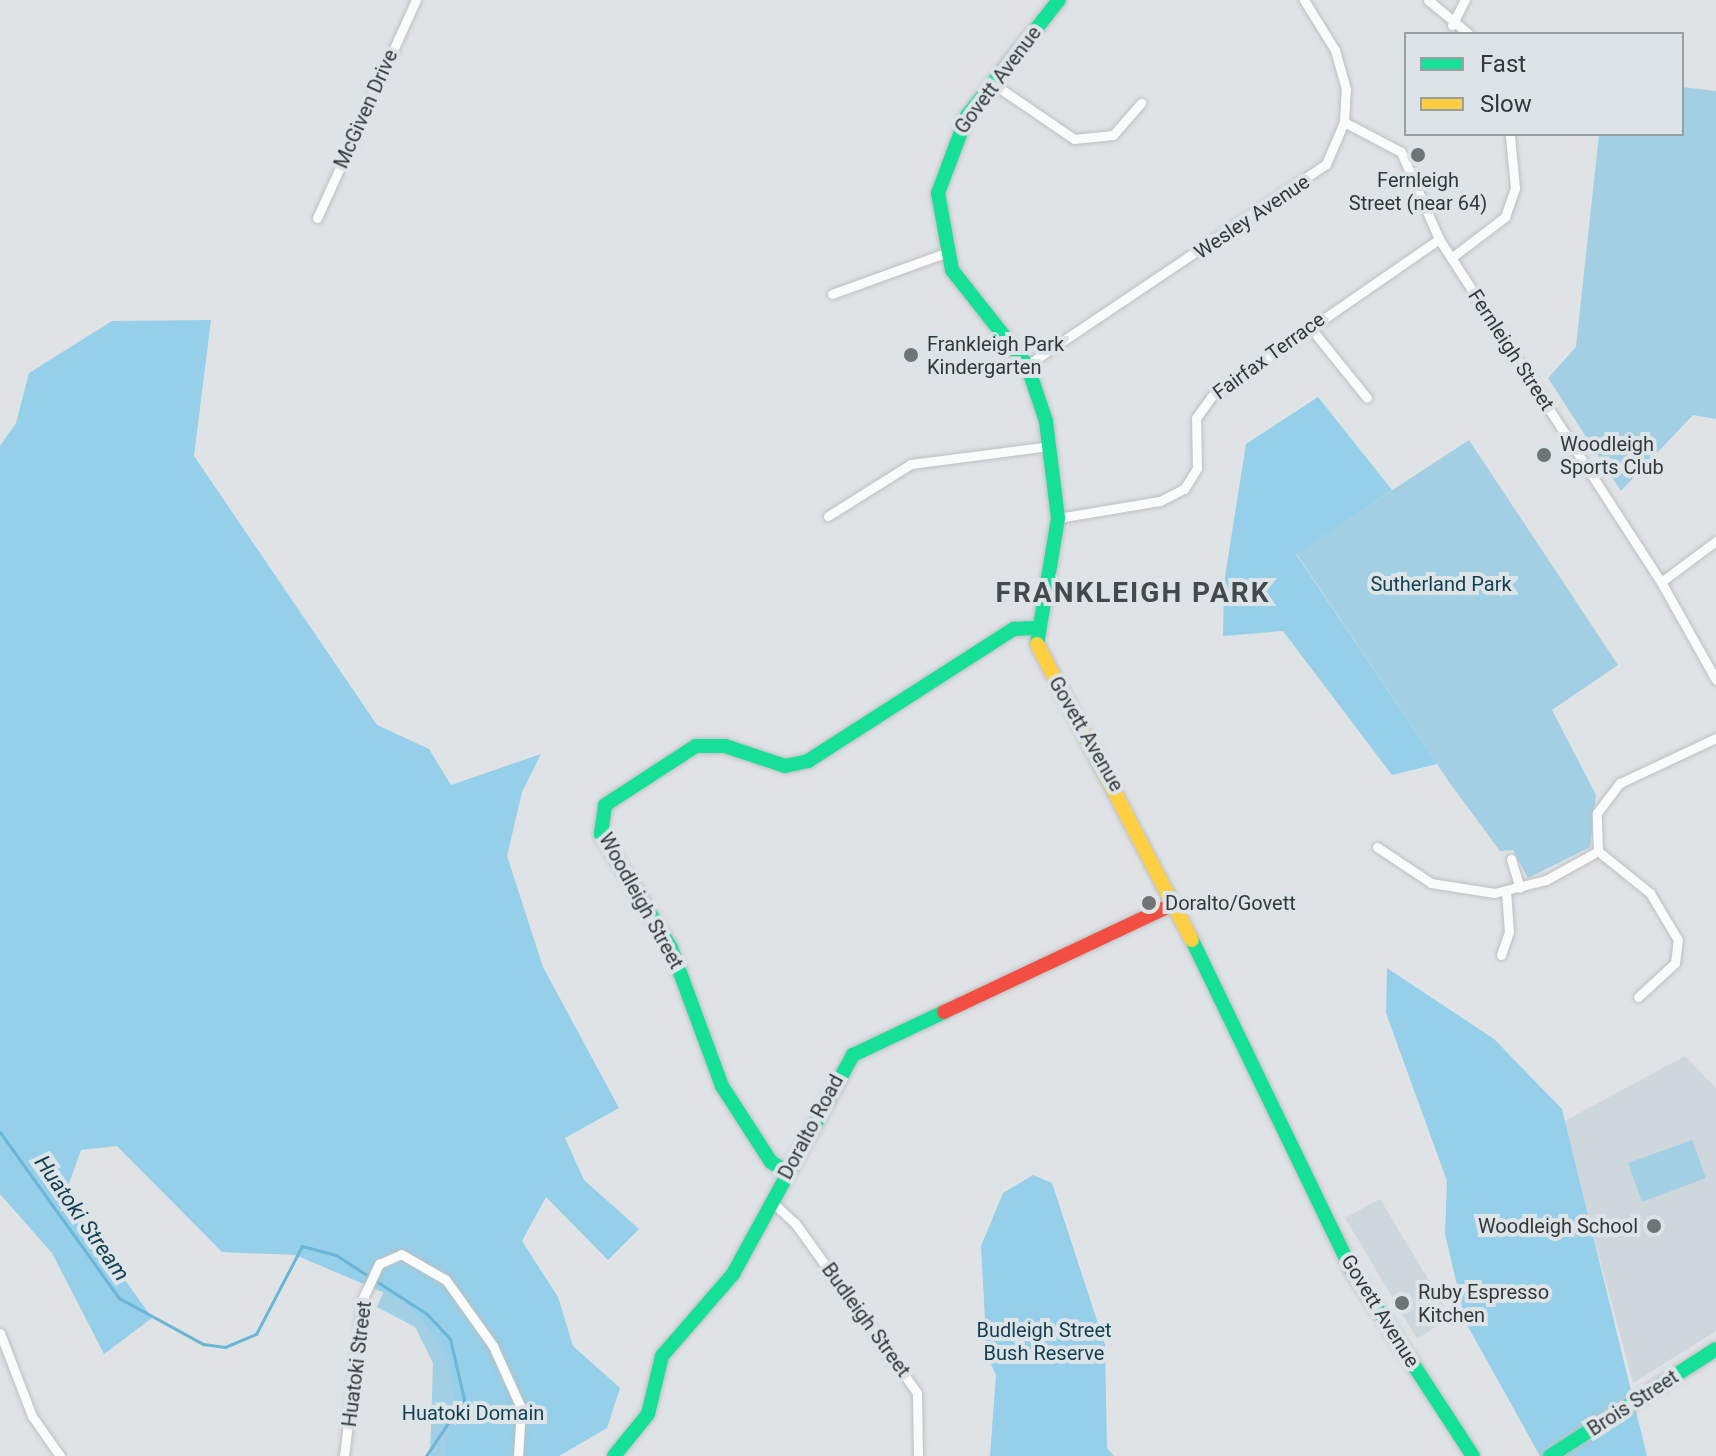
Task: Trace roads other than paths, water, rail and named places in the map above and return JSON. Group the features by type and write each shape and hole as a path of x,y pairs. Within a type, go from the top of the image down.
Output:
{"street":[{"name":"McGiven Drive","path":"317,218 416,0"},
{"name":"Govett Avenue","path":"1059,0 992,83 944,162 938,214 945,253 966,294 1027,365 1049,446 1058,518 1035,628 1044,661 1097,746 1351,1269 1473,1456"},
{"name":"Wesley Avenue","path":"1027,365 1303,186 1326,164 1344,122 1343,72 1304,0"},
{"path":"1428,0 1452,25 1465,32"},
{"path":"1452,25 1465,0"},
{"path":"992,83 1074,139 1113,135 1141,103"},
{"name":"Fernleigh Street","path":"1344,122 1401,152 1439,239 1661,582 1716,680"},
{"path":"1451,258 1505,217 1515,188 1510,136"},
{"name":"Fairfax Terrace","path":"1058,518 1160,501 1184,489 1197,468 1194,432 1202,407 1309,326 1439,239"},
{"path":"832,294 945,253"},
{"path":"1309,326 1367,398"},
{"path":"828,516 911,464 1049,446"},
{"path":"1661,582 1716,541"},
{"name":"Woodleigh Street","path":"787,1172 771,1162 722,1086 671,948 601,834 605,805 696,746 725,746 785,766 808,761 1014,629 1035,628"},
{"path":"1638,997 1675,963 1678,940 1650,893 1598,851 1597,813 1611,790 1716,738"},
{"path":"1377,847 1431,883 1506,891 1520,888 1598,851"},
{"path":"1511,859 1520,888"},
{"path":"1501,955 1509,932 1506,891"},
{"name":"Doralto Road","path":"614,1456 648,1414 662,1356 722,1291 853,1055 1174,904"},
{"name":"Budleigh Street","path":"771,1201 795,1223 917,1393 918,1456"},
{"name":"Huatoki Street","path":"344,1456 363,1298 379,1264 394,1254 421,1259 471,1311 515,1390 518,1456"},
{"path":"0,1333 32,1416 60,1456"},
{"name":"Brois Street","path":"1550,1456 1716,1349"}],"waterway":[{"name":"Huatoki Stream","path":"0,1132 119,1298 203,1344 225,1347 256,1334 302,1246 336,1255 427,1314 450,1339 464,1399 426,1456"}],"place":[{"name":"Fernleigh Street (near 64)","path":"1418,155"},
{"name":"Frankleigh Park Kindergarten","path":"911,355"},
{"name":"Woodleigh Sports Club","path":"1544,455"},
{"name":"Doralto/Govett","path":"1149,903"},
{"name":"Woodleigh School","path":"1654,1226"},
{"name":"Ruby Espresso Kitchen","path":"1402,1303"}],"district":[{"name":"FRANKLEIGH PARK","path":"1133,593"}],"park label":[{"name":"Sutherland Park","path":"1441,584"},
{"name":"Budleigh Street Bush Reserve","path":"1044,1342"},
{"name":"Huatoki Domain","path":"473,1413"}]}
